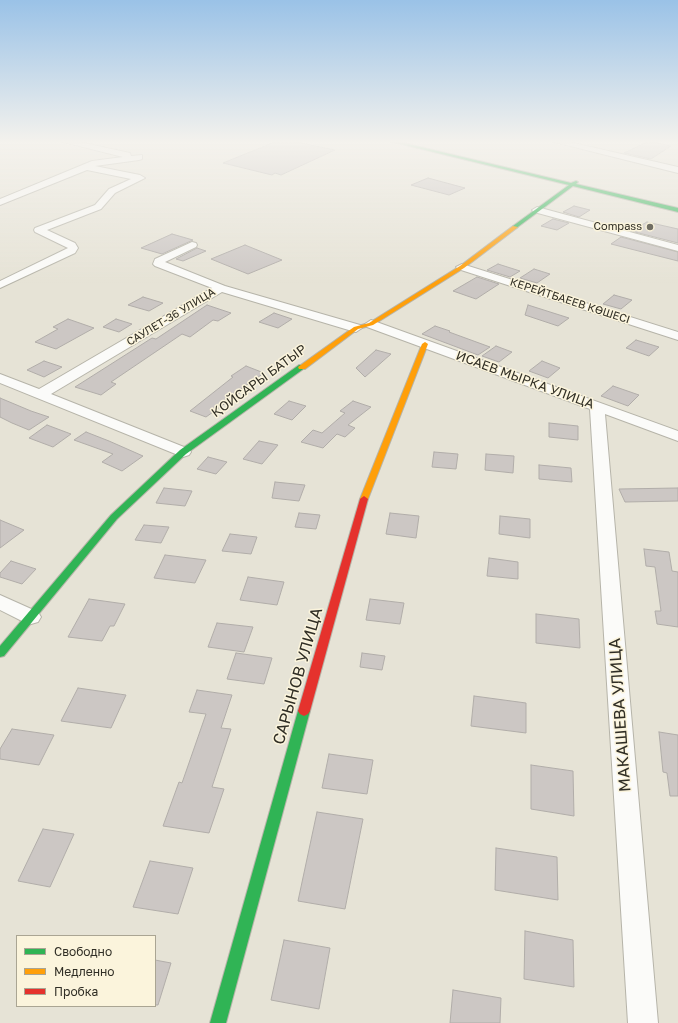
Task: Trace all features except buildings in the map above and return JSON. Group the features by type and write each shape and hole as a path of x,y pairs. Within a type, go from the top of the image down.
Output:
{"street":[{"path":"0,202 33,189"},
{"path":"0,285 71,251 73,248 71,245 39,230 60,220 98,207 112,191 117,189"},
{"name":"ҚОЙСАРЫ БАТЫР","path":"0,654 114,517 183,452 356,328 371,324 462,267 566,189"},
{"path":"596,189 678,210"},
{"path":"600,189 678,206"},
{"path":"537,210 678,248"},
{"path":"192,245 159,261 159,264 221,288"},
{"name":"КЕРЕЙТБАЕЕВ КӨШЕСІ","path":"462,267 678,336"},
{"name":"САУЛЕТ-36 УЛИЦА","path":"41,394 221,288 356,328"},
{"name":"ИСАЕВ МЫРКА УЛИЦА","path":"371,324 678,436"},
{"name":"САРЫНОВ УЛИЦА","path":"218,1023 360,510 425,344"},
{"path":"0,378 183,452"},
{"name":"МАКАШЕВА УЛИЦА","path":"597,407 643,1023"},
{"path":"0,602 31,617"}],"traffic: fast":[{"path":"515,227 567,189"},
{"path":"589,189 678,210"},
{"path":"0,653 114,517 183,452 302,367"},
{"path":"218,1023 304,711"}],"traffic: slow":[{"path":"302,367 356,328 371,324 462,267 515,227"},
{"path":"364,499 425,344"}],"traffic: jam":[{"path":"304,711 364,499"}],"place":[{"name":"Compass","path":"650,227"}]}
